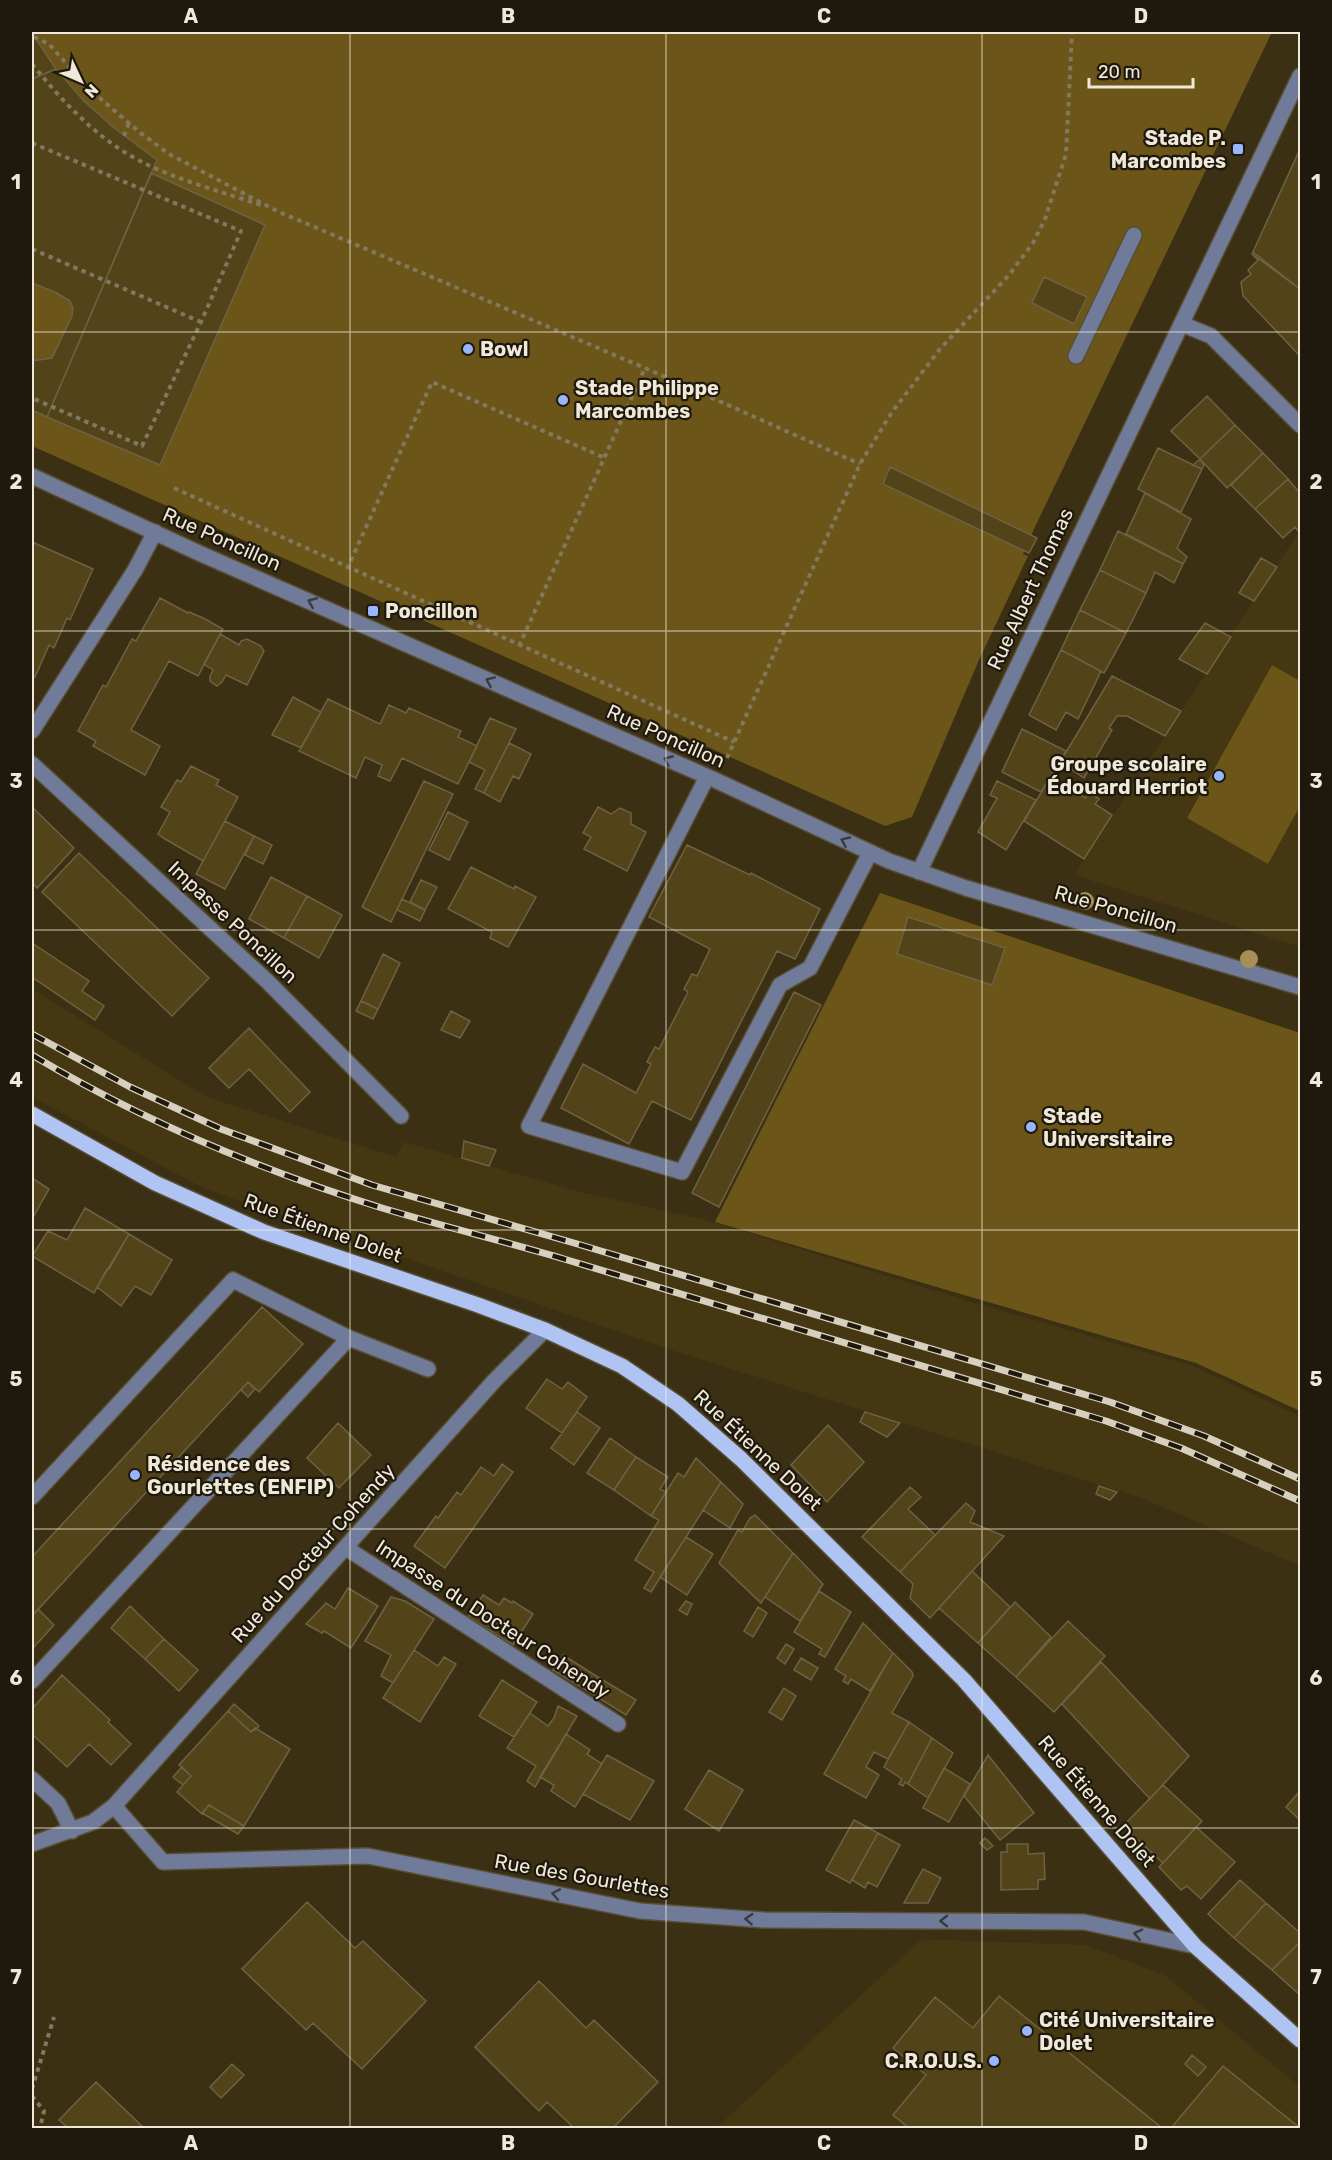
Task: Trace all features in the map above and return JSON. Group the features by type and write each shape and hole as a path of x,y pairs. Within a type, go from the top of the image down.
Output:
{"main road":[{"name":"Rue Étienne Dolet","path":"32,1114 155,1183 264,1232 545,1330 622,1366 678,1404 741,1459 964,1680 1195,1946 1300,2040"}],"street":[{"name":"Rue Albert Thomas","path":"918,872 1300,76"},
{"path":"1076,356 1134,234"},
{"path":"1182,324 1211,336 1300,425"},
{"name":"Rue Poncillon","path":"32,476 711,779 870,853 918,872 1300,987"},
{"path":"32,731 135,570 155,532"},
{"name":"Impasse Poncillon","path":"32,764 267,981 401,1116"},
{"path":"711,779 529,1126 682,1172 780,985 810,968 870,853"},
{"path":"32,1497 233,1280 349,1338 428,1369"},
{"name":"Rue du Docteur Cohendy","path":"114,1806 495,1380 545,1330"},
{"path":"32,1681 349,1338"},
{"name":"Impasse du Docteur Cohendy","path":"346,1548 618,1724"},
{"path":"32,1779 58,1803 72,1831"},
{"path":"32,1844 93,1822 114,1806"},
{"name":"Rue des Gourlettes","path":"114,1806 163,1862 368,1856 640,1911 764,1920 1084,1922 1195,1946"}],"path":[{"path":"711,779 734,742 860,464 892,412 940,349 1009,275 1033,243 1045,219 1066,154 1072,32"},
{"path":"34,37 49,44 87,87 169,154 277,211"},
{"path":"32,64 58,96 96,132 153,168 277,211 645,368 860,464"},
{"path":"124,136 129,123"},
{"path":"32,143 241,231 142,446 32,398"},
{"path":"32,249 201,322"},
{"path":"519,646 645,368"},
{"path":"347,569 432,381 605,458"},
{"path":"174,488 734,742"},
{"path":"32,2089 54,2016"},
{"path":"32,2096 44,2111 40,2128"}],"shaded area":[{"name":"Stade Philippe Marcombes","path":"32,32 1272,32 1035,527 1023,554 1028,556 979,660 912,817 885,826 32,446"},
{"name":"Groupe scolaire Édouard Herriot","path":"1300,530 1300,947 1074,875"},
{"path":"1272,665 1300,681 1300,806 1268,864 1187,818"},
{"name":"Stade Universitaire","path":"880,893 1300,1033 1300,1411 1196,1363 715,1222"},
{"path":"32,989 207,1097 396,1157 404,1142 581,1192 706,1220 975,1303 1193,1366 1300,1416 1300,1566 1141,1498 674,1351 205,1189 32,1097"},
{"name":"Cité Universitaire Dolet","path":"922,1939 1086,1945 1166,1976 1300,2087 1300,2128 716,2128"}],"building":[{"path":"32,33 56,69 32,79"},
{"path":"56,69 84,101 113,127 157,160 47,417 32,410 32,361 52,358 72,316 73,308 70,301 57,293 32,283 32,79"},
{"path":"1300,149 1300,289 1252,254"},
{"path":"151,173 265,225 160,465 47,417"},
{"path":"1253,252 1300,289 1300,356 1243,296 1241,282 1251,274 1248,270 1258,260 1252,254"},
{"path":"1044,277 1087,297 1074,324 1032,303"},
{"path":"1207,396 1235,425 1200,459 1171,431"},
{"path":"1235,425 1263,453 1227,488 1200,459"},
{"path":"1158,448 1202,469 1181,512 1138,489"},
{"path":"1263,453 1288,479 1255,509 1231,485"},
{"path":"1200,459 1204,465 1202,469 1193,465"},
{"path":"890,467 1037,538 1029,553 883,484"},
{"path":"1288,479 1300,493 1300,530 1299,532 1295,527 1283,538 1255,509"},
{"path":"1145,493 1191,519 1177,548 1187,557 1183,564 1126,534"},
{"path":"1118,531 1183,564 1174,583 1155,572 1146,593 1100,570"},
{"path":"32,542 93,569 70,620 67,618 54,648 49,645 35,677 32,676"},
{"path":"1261,558 1277,567 1254,601 1239,593"},
{"path":"1100,570 1146,593 1126,633 1080,610"},
{"path":"160,598 223,629 198,676 169,661 131,730 160,746 145,775 93,746 96,741 78,731 103,685 106,687 132,639 136,641"},
{"path":"1080,610 1126,633 1104,673 1061,650"},
{"path":"1205,623 1231,637 1207,674 1179,659"},
{"path":"220,634 239,645 241,641 247,639 261,646 264,651 247,685 226,675 217,686 210,681 213,670 204,664"},
{"path":"1061,650 1101,671 1078,719 1066,712 1056,730 1029,715"},
{"path":"1112,676 1181,711 1165,736 1127,716 1117,716 1109,728 1112,730 1084,778 1060,762"},
{"path":"293,697 321,712 301,748 272,735"},
{"path":"328,699 380,724 389,705 406,713 409,708 461,731 458,737 477,746 458,784 402,758 390,781 378,776 382,765 365,757 356,778 299,751"},
{"path":"490,718 516,729 484,793 475,789 485,770 469,762"},
{"path":"1022,729 1066,751 1041,792 1002,772"},
{"path":"509,743 531,754 519,779 513,776 500,802 484,793"},
{"path":"191,766 219,780 216,785 238,797 203,861 158,834 170,812 161,807 177,780 181,782"},
{"path":"1051,776 1085,798 1090,793 1099,799 1095,804 1112,815 1084,859 1024,821"},
{"path":"424,781 453,794 391,922 362,907"},
{"path":"997,781 1036,800 1006,850 978,832 997,798 990,795"},
{"path":"32,807 74,848 37,888 32,882"},
{"path":"598,807 611,814 620,808 631,813 631,824 646,832 627,871 584,849 591,837 583,833"},
{"path":"448,812 468,822 449,860 429,850"},
{"path":"225,821 254,836 225,889 196,874"},
{"path":"254,836 272,845 263,864 245,855"},
{"path":"687,845 750,875 751,873 820,909 795,959 777,951 691,1120 652,1101 629,1144 561,1108 583,1064 636,1093 651,1064 647,1062 655,1047 659,1049 688,992 684,989 692,974 697,976 710,949 649,917"},
{"path":"79,853 209,978 172,1016 42,892"},
{"path":"471,867 514,889 515,886 536,897 508,947 490,938 492,932 448,909"},
{"path":"271,877 307,896 284,938 249,919"},
{"path":"421,880 437,887 425,910 410,902"},
{"path":"307,896 342,915 319,958 284,938"},
{"path":"402,899 425,910 420,921 397,910"},
{"path":"908,917 1005,948 992,985 897,954"},
{"path":"32,943 89,981 82,991 104,1006 95,1020 32,977"},
{"path":"383,954 400,963 378,1009 361,1001"},
{"path":"794,992 821,1005 719,1207 692,1193"},
{"path":"361,1001 378,1009 373,1019 356,1011"},
{"path":"451,1011 470,1021 460,1038 441,1030"},
{"path":"249,1028 310,1092 290,1112 249,1069 229,1088 209,1068"},
{"path":"464,1141 496,1150 489,1166 462,1158"},
{"path":"32,1178 49,1189 32,1219"},
{"path":"85,1208 129,1234 94,1293 32,1256 48,1231 67,1240"},
{"path":"129,1234 172,1260 151,1295 135,1286 121,1306 97,1287"},
{"name":"Résidence des Gourlettes (ENFIP)","path":"262,1307 303,1344 259,1392 248,1382 32,1616 32,1557"},
{"path":"547,1379 562,1389 568,1382 587,1397 562,1433 526,1408"},
{"path":"248,1382 255,1389 248,1397 241,1390"},
{"path":"577,1412 600,1428 574,1465 551,1448"},
{"path":"865,1412 900,1423 887,1437 860,1422"},
{"path":"338,1423 371,1455 339,1488 307,1458"},
{"path":"828,1425 864,1462 827,1502 791,1465"},
{"path":"610,1438 636,1457 614,1490 587,1473"},
{"path":"636,1457 668,1477 660,1489 666,1492 651,1516 614,1490"},
{"path":"696,1458 721,1482 651,1592 644,1588 654,1572 635,1560 659,1520 651,1516 678,1473 684,1477"},
{"path":"502,1464 513,1472 445,1568 414,1546 457,1492 461,1495 481,1467 494,1476"},
{"path":"721,1482 743,1504 730,1528 703,1510"},
{"path":"1099,1486 1117,1492 1110,1500 1096,1494"},
{"path":"910,1487 921,1497 908,1509 935,1535 900,1572 862,1537"},
{"path":"966,1503 975,1511 970,1522 1004,1536 930,1618 910,1598 913,1584 900,1572"},
{"path":"755,1515 793,1553 761,1603 719,1563 738,1530 742,1532 750,1518"},
{"path":"686,1537 713,1554 687,1595 660,1577"},
{"path":"793,1553 823,1584 800,1621 765,1597"},
{"path":"972,1571 1010,1607 978,1643 939,1608"},
{"path":"348,1588 378,1606 351,1648 324,1631 322,1633 306,1624 326,1603 335,1609"},
{"path":"819,1591 851,1612 825,1657 819,1654 822,1649 794,1632"},
{"path":"483,1595 499,1605 504,1598 512,1603 513,1601 533,1614 513,1645 468,1617"},
{"path":"391,1597 405,1601 434,1619 393,1683 381,1676 391,1655 365,1641"},
{"path":"686,1601 692,1604 687,1615 679,1610"},
{"path":"1015,1602 1051,1637 1016,1677 978,1643"},
{"path":"130,1606 164,1639 145,1659 111,1628"},
{"path":"758,1607 767,1613 753,1637 744,1631"},
{"path":"38,1609 54,1625 33,1648 32,1616"},
{"path":"1068,1621 1105,1656 1054,1712 1016,1677"},
{"path":"863,1623 893,1653 870,1691 851,1679 848,1684 843,1681 846,1676 835,1669"},
{"path":"164,1639 198,1670 179,1691 145,1659"},
{"path":"786,1644 794,1649 785,1664 777,1658"},
{"path":"414,1650 438,1666 444,1657 456,1664 420,1722 383,1698"},
{"path":"893,1653 912,1672 913,1676 892,1713 909,1722 888,1759 874,1752 866,1767 879,1775 866,1798 824,1774"},
{"path":"563,1655 598,1677 589,1692 553,1670"},
{"path":"801,1658 818,1668 811,1680 794,1670"},
{"path":"1101,1662 1189,1756 1150,1799 1062,1704"},
{"path":"62,1675 110,1720 108,1722 131,1744 111,1765 89,1744 67,1767 32,1734 32,1709"},
{"path":"598,1677 636,1700 626,1715 589,1692"},
{"path":"502,1680 537,1702 514,1737 479,1716"},
{"path":"784,1688 796,1696 782,1720 769,1712"},
{"path":"234,1704 259,1726 256,1729 251,1732 228,1711"},
{"path":"558,1706 577,1716 535,1787 527,1781 536,1766 507,1748 530,1713 548,1726"},
{"path":"228,1711 251,1732 255,1728 290,1749 244,1826 209,1805 202,1814 177,1792 191,1776 179,1765"},
{"path":"909,1722 932,1738 908,1784 905,1782 903,1786 899,1784 902,1779 884,1767"},
{"path":"566,1734 590,1750 587,1754 602,1764 575,1807 551,1791 554,1785 540,1777"},
{"path":"932,1738 953,1753 928,1798 908,1784"},
{"path":"607,1755 654,1781 630,1820 583,1794"},
{"path":"988,1755 1034,1813 1000,1840 964,1796"},
{"path":"182,1767 191,1776 183,1785 173,1777"},
{"path":"944,1768 970,1784 949,1822 923,1808"},
{"path":"709,1770 743,1790 719,1831 685,1809"},
{"path":"1163,1785 1202,1821 1163,1863 1123,1826"},
{"path":"1300,1791 1300,1820 1286,1807"},
{"path":"209,1805 244,1826 238,1834 202,1813"},
{"path":"854,1820 878,1833 850,1883 826,1870"},
{"path":"1196,1827 1235,1862 1201,1899 1187,1886 1181,1890 1159,1867"},
{"path":"878,1833 900,1845 877,1887 868,1882 865,1888 852,1880"},
{"path":"985,1838 993,1846 987,1850 980,1843"},
{"path":"1007,1844 1028,1844 1028,1854 1044,1853 1045,1879 1038,1880 1038,1889 1001,1890 1001,1852 1007,1852"},
{"path":"923,1869 941,1878 928,1903 904,1903"},
{"path":"1240,1880 1266,1903 1234,1938 1208,1914"},
{"path":"307,1902 355,1948 363,1941 426,2001 362,2069 313,2023 306,2030 242,1969"},
{"path":"1266,1903 1300,1933 1300,1942 1272,1970 1234,1938"},
{"path":"1300,1942 1300,1995 1272,1970"},
{"path":"539,1981 586,2028 594,2020 658,2082 613,2128 574,2128 547,2102 539,2111 475,2047"},
{"name":"C.R.O.U.S.","path":"999,1996 1162,2128 909,2128 893,2115 926,2075 893,2048 935,1997 973,2028"},
{"path":"1192,2055 1206,2067 1198,2076 1185,2064"},
{"path":"232,2064 244,2075 221,2098 210,2087"},
{"path":"1223,2066 1300,2128 1171,2128"},
{"path":"96,2082 144,2128 68,2128 59,2120"}],"railway":[{"path":"32,1034 130,1087 221,1129 372,1185 1110,1402 1204,1436 1300,1479"},
{"path":"32,1055 73,1079 202,1142 336,1193 1106,1421 1181,1448 1300,1501"}],"place":[{"name":"Stade P. Marcombes","path":"1238,149"},
{"name":"Bowl","path":"468,349"},
{"name":"Stade Philippe Marcombes","path":"563,400"},
{"name":"Poncillon","path":"373,611"},
{"name":"Groupe scolaire Édouard Herriot","path":"1219,776"},
{"name":"Stade Universitaire","path":"1031,1127"},
{"name":"Résidence des Gourlettes (ENFIP)","path":"135,1475"},
{"name":"Cité Universitaire Dolet","path":"1027,2031"},
{"name":"C.R.O.U.S.","path":"994,2061"}]}
